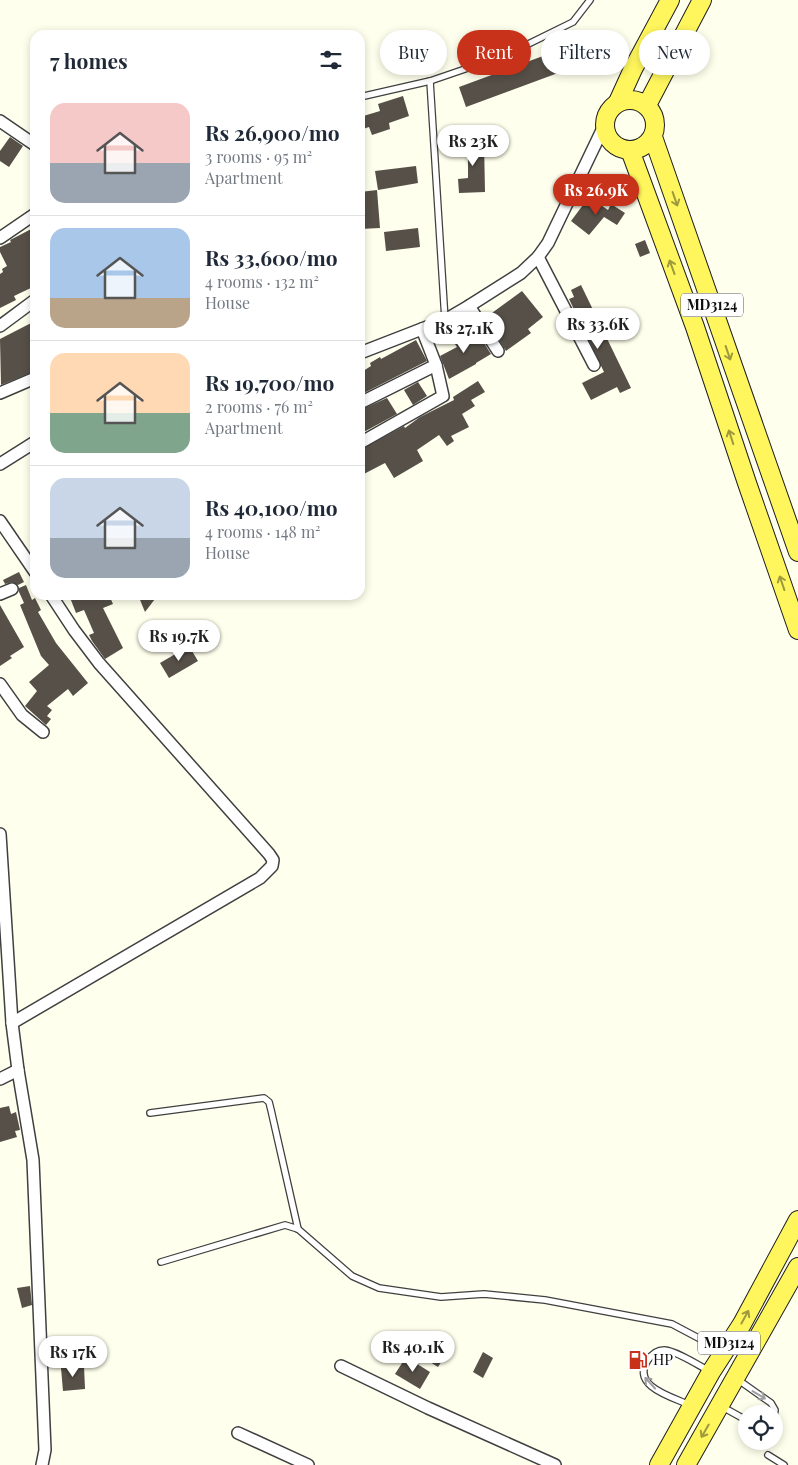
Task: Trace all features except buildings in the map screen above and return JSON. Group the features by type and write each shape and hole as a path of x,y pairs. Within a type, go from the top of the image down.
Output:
{"main road":[{"path":"618,102 635,99 650,108 656,124 653,137 645,146 630,150 622,149 615,145 609,139 606,132 606,115 618,102 633,69 670,0"},
{"path":"647,105 702,0"},
{"name":"MD3124","path":"653,137 798,552"},
{"name":"MD3124","path":"630,150 695,327 798,630"},
{"name":"MD3124","path":"659,1465 723,1351 742,1324 798,1220"},
{"name":"MD3124","path":"686,1465 798,1267"}],"street":[{"path":"0,121 30,142"},
{"path":"365,351 444,320 521,273 538,257 548,243 605,124"},
{"path":"0,238 30,217"},
{"path":"538,257 594,365"},
{"path":"0,326 30,304"},
{"path":"469,306 498,351"},
{"path":"365,440 443,396 436,365 422,329"},
{"path":"365,400 436,365"},
{"path":"0,393 30,380"},
{"path":"0,464 30,445"},
{"path":"0,521 30,565"},
{"path":"0,594 12,589"},
{"path":"12,1023 260,878 272,866 273,860 99,663 54,600"},
{"path":"0,684 22,715 43,732"},
{"path":"0,834 12,1023 33,1160 45,1450 42,1465"},
{"path":"0,1079 18,1070"},
{"path":"341,1366 554,1465"},
{"path":"238,1433 308,1465"}],"lane":[{"path":"365,96 430,80 506,56 573,22 590,0"},
{"path":"430,80 444,320"},
{"path":"150,1113 264,1098 269,1102 298,1229"},
{"path":"161,1262 285,1225 298,1229 352,1276 379,1288 441,1297 484,1294 545,1300 672,1324 723,1351"},
{"path":"692,1406 656,1390 648,1384 644,1377 644,1366 656,1352 664,1350 677,1354 711,1372"},
{"path":"735,1378 772,1405"},
{"path":"719,1407 738,1416"},
{"path":"768,1455 784,1465"}],"place":[{"name":"HP","path":"638,1360"}]}
